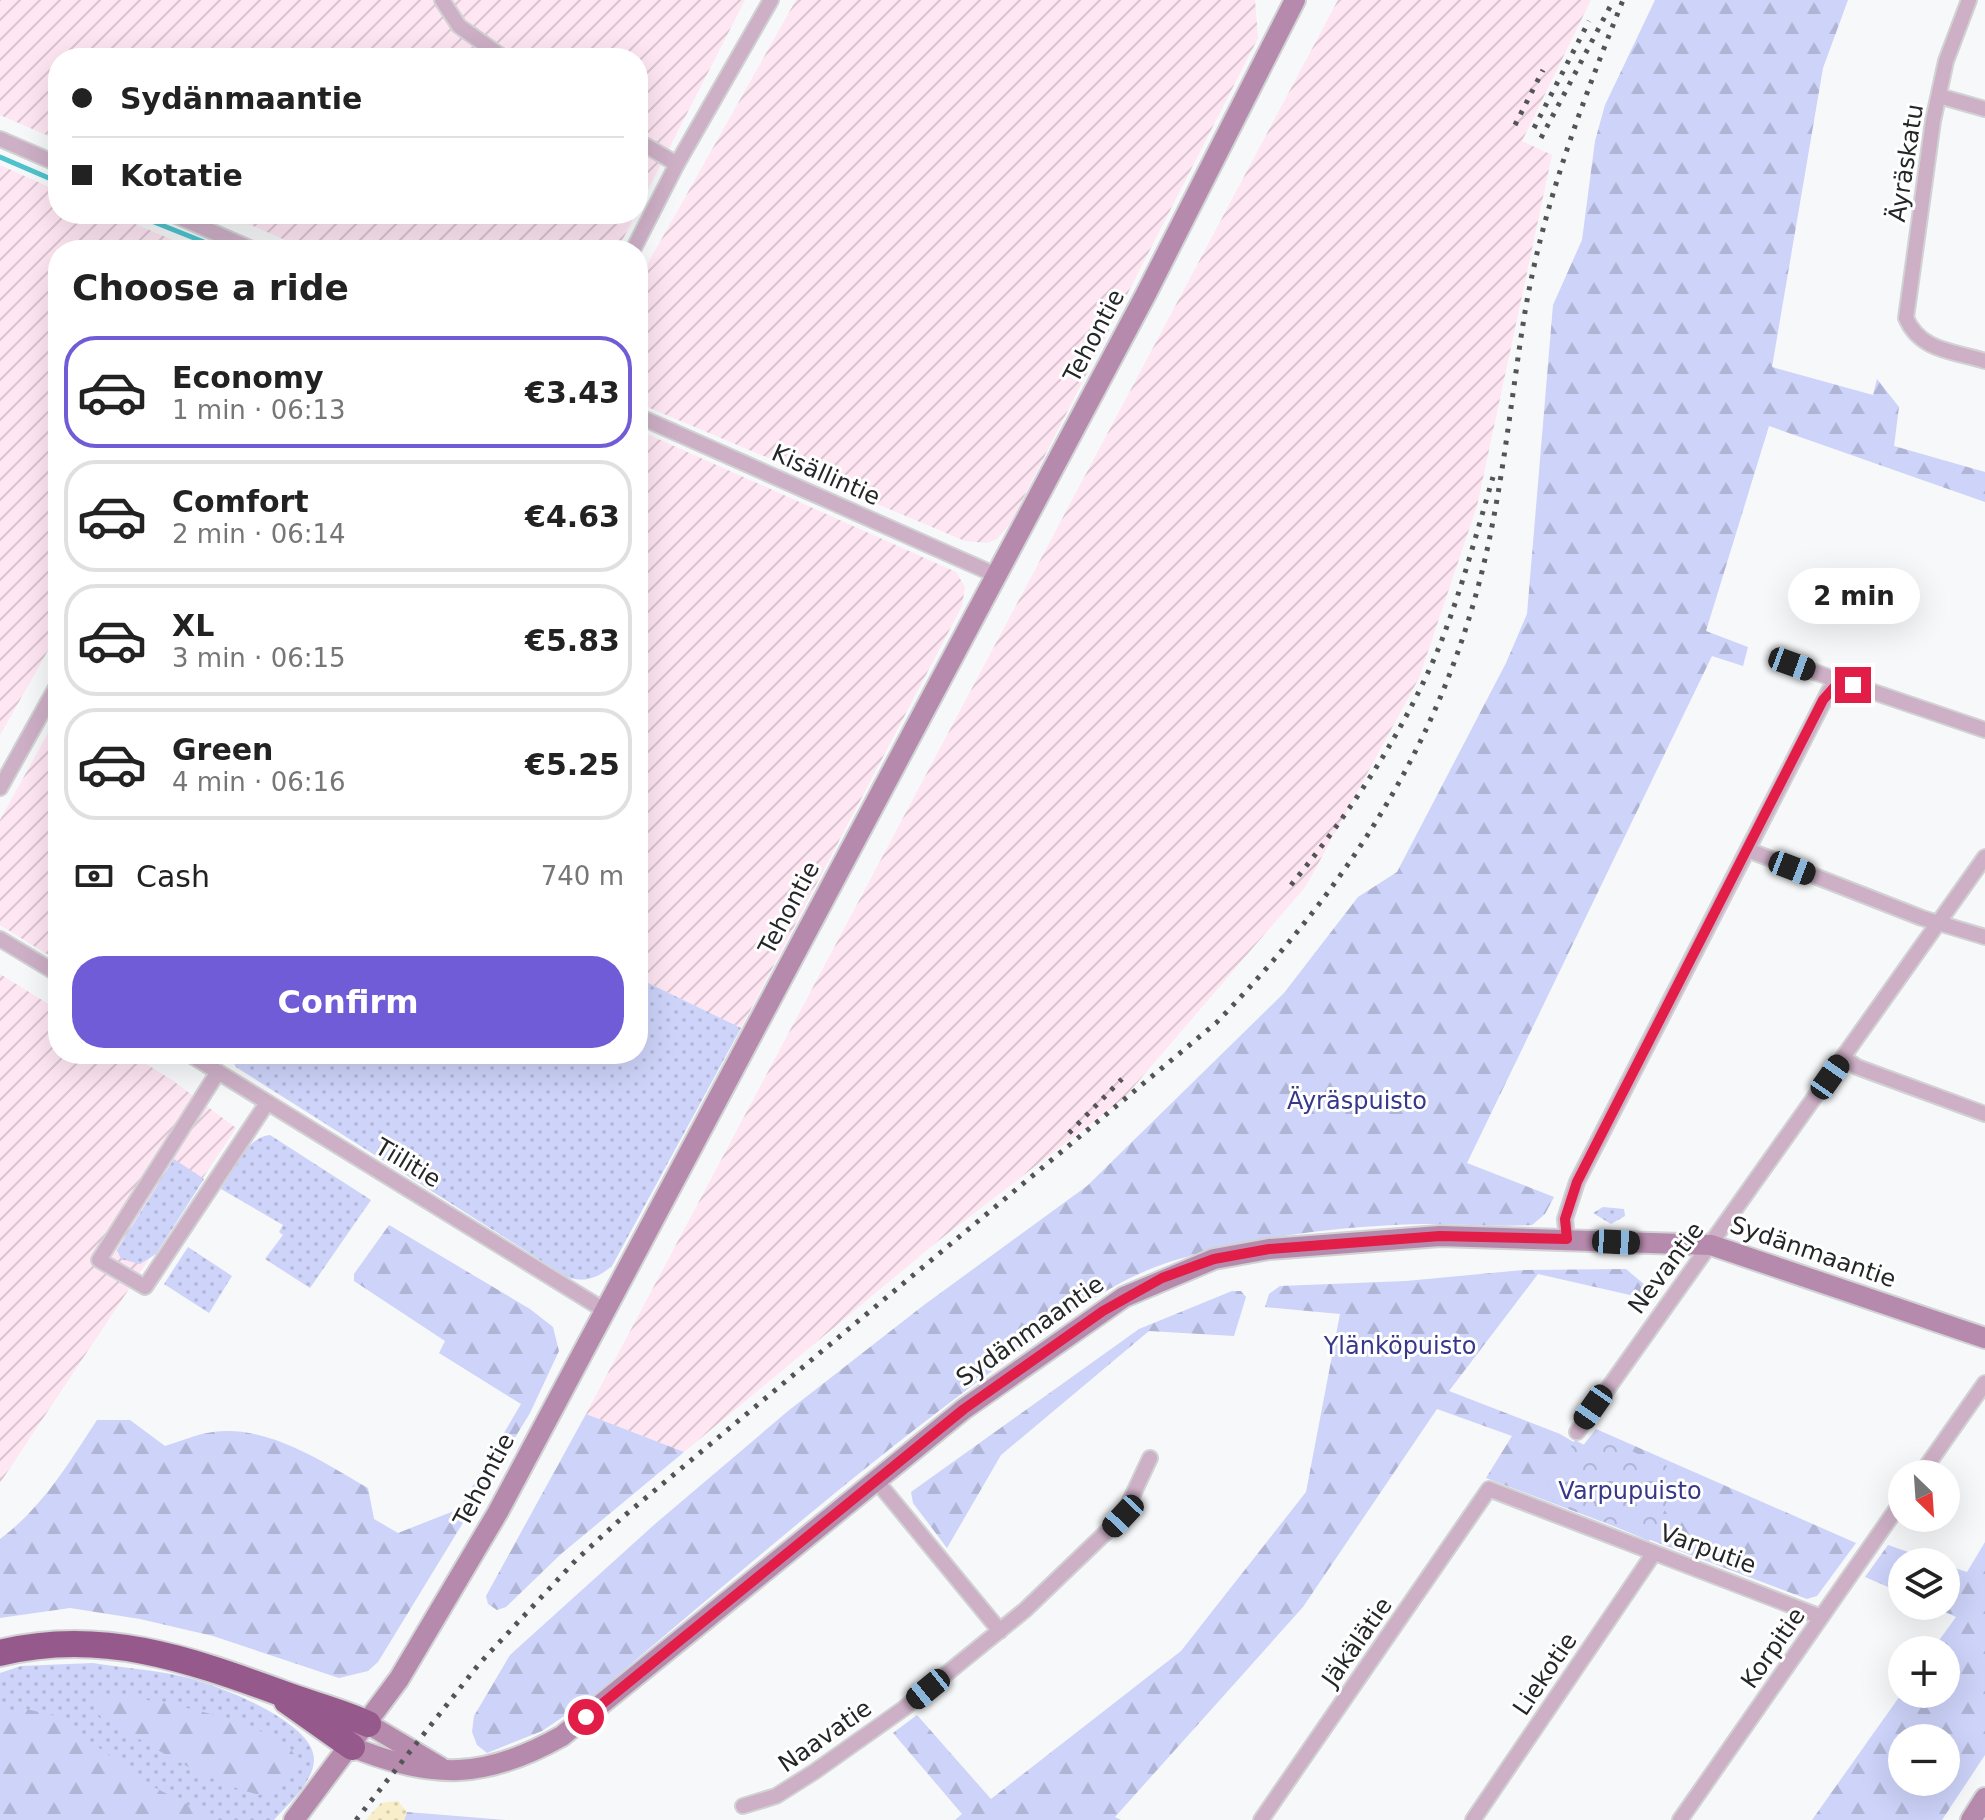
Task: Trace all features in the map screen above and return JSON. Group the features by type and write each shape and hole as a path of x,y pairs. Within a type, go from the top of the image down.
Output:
{"highway":[{"path":"0,1653 77,1642 130,1647 195,1661 368,1724"},
{"path":"259,1685 352,1747"}],"street":[{"path":"442,0 459,26 490,48"},
{"path":"648,221 771,0"},
{"name":"Tehontie","path":"294,1820 352,1747 399,1679 498,1512 1146,294 1295,0"},
{"name":"Äyräskatu","path":"1969,0 1946,61 1939,96 1906,318 1913,335 1923,342 1985,361"},
{"path":"1939,96 1985,109"},
{"path":"0,139 48,160"},
{"path":"648,147 677,164"},
{"path":"195,224 231,240"},
{"name":"Kisällintie","path":"648,420 996,575"},
{"path":"1779,660 1826,676 1837,684 1853,685 1985,730"},
{"path":"1567,1239 1565,1219 1577,1182 1823,700 1837,684"},
{"path":"0,788 48,702"},
{"path":"1748,850 1922,918 1985,937"},
{"name":"Nevantie","path":"1577,1432 1694,1262 1711,1245 1985,857"},
{"path":"0,939 48,968"},
{"path":"1844,1058 1857,1067 1985,1114"},
{"name":"Tiilitie","path":"206,1064 604,1310"},
{"path":"218,1072 99,1260 145,1287 267,1103"},
{"name":"Sydänmaantie","path":"352,1747 398,1765 445,1769 499,1766 525,1757 562,1736 875,1479 976,1401 1124,1297 1214,1259 1269,1249 1440,1236 1711,1245 1985,1338"},
{"path":"1931,1460 1985,1383"},
{"name":"Naavatie","path":"743,1806 776,1796 814,1772 903,1709 1000,1631 1087,1554 1123,1516 1150,1458"},
{"path":"875,1479 1000,1631"},
{"name":"Varputie","path":"1489,1489 1821,1617"},
{"name":"Jäkälätie","path":"1261,1820 1489,1489"},
{"name":"Korpitie","path":"1680,1820 1888,1521"},
{"name":"Liekotie","path":"1473,1820 1654,1553"},
{"path":"368,1724 445,1769"},
{"path":"1971,1820 1985,1798"}],"shaded area":[{"path":"0,0 745,0 648,189 648,48 48,48 48,136 0,115"},
{"path":"796,0 1255,0 1258,38 1010,524 997,539 987,543 965,541 648,407 648,263"},
{"path":"1338,0 1591,0 1522,141 1552,155 1477,506 1419,678 1306,886 1124,1098 938,1241 684,1452 586,1414"},
{"path":"0,165 48,187 48,224 135,224 173,240 48,240 48,651 0,735"},
{"path":"249,224 631,224 622,240 285,240"},
{"path":"648,434 956,572 965,587 962,606 741,1028 648,983"},
{"path":"48,733 48,955 0,925 0,820"},
{"path":"0,974 48,1004 48,1064 146,1064 236,1128 0,1483"}],"green space":[{"name":"Äyräspuisto","path":"1655,0 1848,0 1823,68 1772,367 1873,395 1877,379 1899,407 1894,446 1985,472 1985,502 1769,426 1706,631 1748,647 1743,666 1712,656 1467,1163 1554,1197 1545,1214 1532,1225 1392,1225 1300,1234 1209,1251 1154,1267 1131,1278 1065,1318 897,1443 591,1698 542,1731 487,1753 477,1745 472,1732 474,1716 510,1655 655,1524 788,1411 924,1305 1087,1186 1284,993 1358,897 1397,872 1506,663 1527,614 1553,305 1582,240 1595,141 1605,105"},
{"path":"648,983 741,1028 612,1266 586,1279 567,1277 234,1064 648,1064"},
{"path":"270,1135 371,1200 310,1288 265,1259 283,1235 279,1232 283,1225 221,1189 247,1148 261,1137"},
{"path":"174,1159 204,1179 156,1254 140,1264 121,1259 117,1250"},
{"path":"1603,1207 1624,1209 1625,1216 1611,1224 1593,1213"},
{"path":"389,1225 530,1309 553,1327 559,1351 530,1413 378,1662 368,1671 339,1678 213,1636 140,1619 70,1608 0,1618 0,1539 42,1499 97,1420 130,1420 165,1446 213,1432 234,1431 294,1447 368,1488 374,1519 398,1533 459,1509 521,1404 439,1353 445,1341 354,1281 354,1274"},
{"path":"188,1247 232,1276 209,1313 164,1284"},
{"name":"Ylänköpuisto","path":"1626,1269 1646,1286 1652,1300 1538,1274 1449,1391 1560,1434 1582,1447 1596,1429 1856,1543 1817,1596 1807,1599 1486,1478 1512,1436 1437,1409 1303,1607 1115,1817 1121,1820 955,1820 962,1814 893,1733 917,1715 991,1799 1181,1651 1306,1492 1340,1314 1265,1307 1269,1294 1280,1286 1406,1281 1523,1270"},
{"path":"1232,1291 1241,1291 1246,1297 1234,1336 1149,1331 1001,1455 947,1548 913,1503 911,1492 1139,1329"},
{"path":"586,1414 684,1452 561,1554 506,1607 497,1610 488,1604 486,1596"},
{"name":"Varpupuisto","path":"1595,1436 1684,1473 1649,1541 1542,1495 1575,1440 1586,1446"},
{"path":"1985,1542 1985,1755 1960,1793 1960,1724 1888,1724 1888,1796 1958,1796 1942,1820 1812,1820 1891,1708 1960,1708 1960,1636 1942,1636 1954,1620 1960,1620 1960,1570 1967,1572"},
{"path":"1888,1545 1897,1548 1888,1548 1888,1587 1865,1577"},
{"path":"93,1663 185,1677 261,1707 298,1732 310,1745 314,1759 310,1776 274,1820 0,1820 0,1673 21,1666"},
{"path":"102,1695 200,1711 252,1728 289,1748 296,1763 293,1772 281,1786 264,1794 216,1780 102,1718 95,1710 94,1701"},
{"path":"22,1708 56,1716 148,1784 217,1820 0,1820 0,1713"},
{"path":"407,1812 506,1820 404,1820"}],"sand":[{"path":"398,1801 407,1812 404,1820 366,1820 381,1803"}],"waterway":[{"path":"0,157 48,178"},
{"path":"159,224 199,240"}],"railway":[{"path":"356,1820 479,1664 576,1560 624,1516 1216,1023 1260,976 1338,878 1373,827 1432,717 1475,598 1492,529 1524,318 1541,236 1578,117 1623,0"},
{"path":"1541,138 1612,3"},
{"path":"1534,128 1589,21"},
{"path":"1515,125 1543,70"},
{"path":"1291,885 1372,774 1423,684 1453,609 1493,477"},
{"path":"1069,1133 1122,1079"}],"route":[{"path":"586,1717 964,1409 1124,1297 1162,1278 1214,1259 1269,1249 1440,1236 1567,1239 1565,1219 1577,1182 1823,700 1837,684 1853,685"}]}
